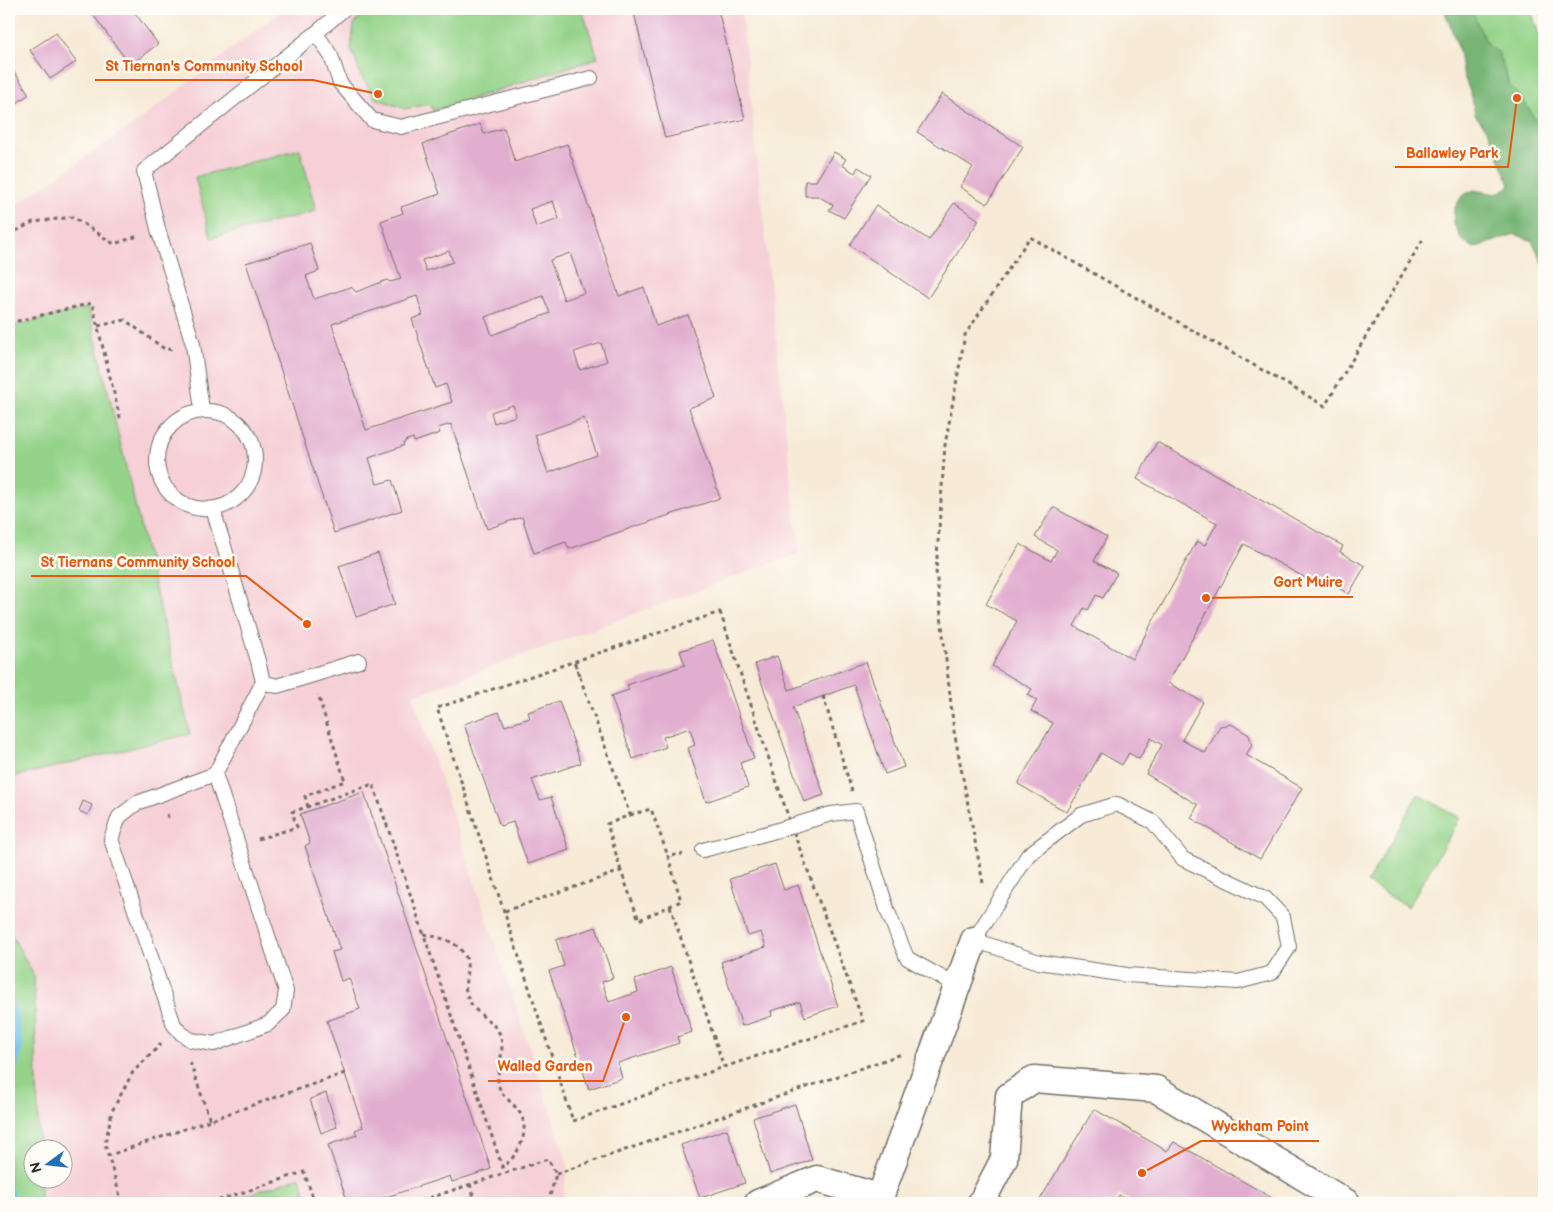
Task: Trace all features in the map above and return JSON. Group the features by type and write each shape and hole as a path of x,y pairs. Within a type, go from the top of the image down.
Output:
{"street":[{"path":"758,1203 817,1179 879,1200 974,940"},
{"path":"981,1203 1004,1158 1009,1096 1034,1079 1156,1089 1347,1203"}],"lane":[{"path":"202,410 193,344 158,229 144,171 344,9"},
{"path":"316,33 331,56 340,83 372,120 401,127 591,78"},
{"path":"202,410 218,412 234,419 246,430 254,446 256,462 252,479 243,493 229,504 213,509 196,508 182,503 169,493 160,480 156,465 157,449 163,435 173,422 186,414 202,410"},
{"path":"213,509 256,652 263,682 215,774 137,803 119,817 111,839 174,1025 181,1033 192,1040 214,1044 268,1024 283,1010 286,991 215,774"},
{"path":"263,682 277,686 359,661"},
{"path":"1117,804 1153,822 1183,859 1265,898 1283,918 1290,947 1272,973 1238,982 1127,975 1040,962 974,940 1028,855 1081,815 1117,804"},
{"path":"703,850 831,814 856,811 888,912 907,958 957,986"}],"path":[{"path":"9,235 33,222 73,217 114,244 158,229"},
{"path":"989,916 954,731 936,572 945,445 965,335 1030,237 1325,406 1424,239"},
{"path":"9,323 92,303 121,422"},
{"path":"98,326 125,320 166,350 193,344"},
{"path":"720,612 791,825 863,1021 724,1067 573,1121 437,708 720,612"},
{"path":"574,661 579,675"},
{"path":"574,661 630,815"},
{"path":"308,806 305,796 345,781 311,676"},
{"path":"823,696 850,786"},
{"path":"239,845 297,827 292,812 373,784 504,1172"},
{"path":"651,809 668,856 682,901 639,920 621,872 607,824 651,809"},
{"path":"668,856 703,850"},
{"path":"505,911 621,872"},
{"path":"670,906 724,1067"},
{"path":"423,934 452,941 464,954 467,966 466,992 471,1004 480,1016 497,1030 502,1045 502,1061 498,1083 503,1093 521,1114 524,1129 521,1145 511,1161 503,1166"},
{"path":"122,1203 105,1144 112,1111 133,1072 161,1044 171,1042 181,1033"},
{"path":"556,1174 936,1042"},
{"path":"161,1044 168,1050"},
{"path":"189,1060 210,1120"},
{"path":"107,1156 344,1073"},
{"path":"414,1203 548,1159 556,1174 548,1203"},
{"path":"212,1203 304,1172 315,1203"},
{"path":"470,1184 476,1203"}],"shaded area":[{"path":"284,9 741,9 799,553 413,696 568,1164 562,1203 38,1203 40,1190 72,1190 72,1140 39,1140 34,976 9,930 9,210 130,127"}],"green space":[{"path":"366,9 582,9 598,58 433,111 430,104 405,109 375,98 361,76 351,49 354,24"},
{"path":"1444,9 1471,9 1488,46 1498,52 1510,86 1521,97 1531,112 1544,137 1544,265 1532,241 1515,234 1474,248 1461,239 1454,224 1454,209 1462,196 1474,190 1496,194 1510,186 1488,130 1475,115 1472,97 1462,71 1459,50"},
{"path":"1454,9 1531,9 1544,51 1544,208"},
{"path":"300,149 316,211 211,238 195,177"},
{"path":"88,308 190,734 9,778 9,327"},
{"path":"1418,794 1460,818 1408,907 1367,883"},
{"path":"9,930 34,976 39,1140 22,1140 22,1190 40,1190 40,1199 38,1203 9,1203"},
{"path":"300,1177 309,1203 224,1203"}],"building":[{"path":"89,9 132,9 158,44 130,65"},
{"path":"633,9 718,9 745,119 665,138"},
{"path":"56,33 76,62 50,79 30,50"},
{"path":"9,64 29,94 9,109"},
{"path":"942,94 1023,147 987,204 960,187 973,167 917,132"},
{"path":"480,124 484,134 504,128 515,162 567,144 619,296 644,287 656,326 688,315 716,398 689,408 720,498 569,549 566,542 534,553 522,517 487,529 451,424 438,428 440,433 414,442 413,438 405,441 403,446 369,458 377,484 392,480 402,510 334,533 246,263 310,243 319,271 306,276 314,299 351,287 356,292 387,280 390,282 401,279 381,221 403,213 401,207 440,194 423,144","holes":["553,201 559,219 536,227 530,209","449,251 453,262 426,271 422,260","570,253 584,293 564,300 550,260","417,296 423,315 412,319 435,388 446,384 452,402 366,430 332,324","543,296 550,313 492,335 485,317","601,343 607,361 580,370 574,352","513,405 516,416 494,423 491,412","584,418 597,455 548,473 535,435"]},
{"path":"834,152 846,159 842,165 855,173 858,167 871,175 844,218 829,210 833,205 818,196 805,196 805,181 816,181"},
{"path":"954,203 979,220 928,298 850,245 876,205 929,240"},
{"path":"1157,442 1343,546 1340,552 1365,566 1349,594 1323,580 1320,586 1244,544 1168,683 1203,702 1182,740 1205,753 1220,726 1231,724 1249,735 1252,745 1246,755 1302,788 1260,859 1191,818 1198,805 1146,774 1162,745 1151,738 1139,759 1129,753 1122,765 1101,753 1067,812 1018,784 1053,723 1031,711 1037,700 1028,695 1032,689 992,666 1017,621 986,604 1020,544 1051,561 1057,550 1035,537 1053,507 1107,537 1094,561 1117,573 1103,598 1096,595 1088,610 1084,608 1074,626 1132,659 1197,541 1205,545 1217,523 1137,479"},
{"path":"378,553 395,604 356,617 339,566"},
{"path":"713,640 754,758 740,763 748,787 706,802 688,748 695,745 690,728 663,737 666,747 633,759 611,696 629,690 627,685 685,665 680,651"},
{"path":"777,656 789,690 866,662 904,767 885,774 854,685 793,707 824,795 804,802 755,664"},
{"path":"559,701 581,763 532,780 540,800 551,797 569,850 528,864 513,822 500,826 464,724 499,712 505,726 530,718 528,712"},
{"path":"364,792 491,1169 452,1182 450,1176 368,1203 348,1203 328,1145 357,1135 355,1130 363,1127 327,1021 360,1009 349,978 341,981 332,952 340,950 305,846 310,843 300,814"},
{"path":"83,801 92,805 88,815 79,811"},
{"path":"775,864 784,890 798,885 838,1006 805,1017 800,1002 771,1011 772,1016 742,1026 721,962 766,947 761,932 748,936 730,879"},
{"path":"596,927 613,978 602,982 609,1002 638,992 635,980 671,967 692,1032 677,1037 679,1043 618,1063 622,1078 589,1089 549,971 564,966 556,940"},
{"path":"326,1093 337,1127 321,1133 310,1099"},
{"path":"795,1104 812,1160 770,1174 753,1118"},
{"path":"1094,1109 1167,1151 1174,1142 1281,1203 1134,1203 1119,1195 1114,1203 1038,1203"},
{"path":"727,1129 745,1183 700,1198 681,1145"}],"waterway":[{"path":"9,999 18,1047 9,1085"},
{"path":"9,1192 13,1203"}],"place":[{"name":"St Tiernan's Community School","path":"378,94"},
{"name":"Ballawley Park","path":"1517,98"},
{"name":"Gort Muire","path":"1206,598"},
{"name":"St Tiernans Community School","path":"307,624"},
{"name":"Walled Garden","path":"626,1017"},
{"name":"Wyckham Point","path":"1142,1173"}]}
